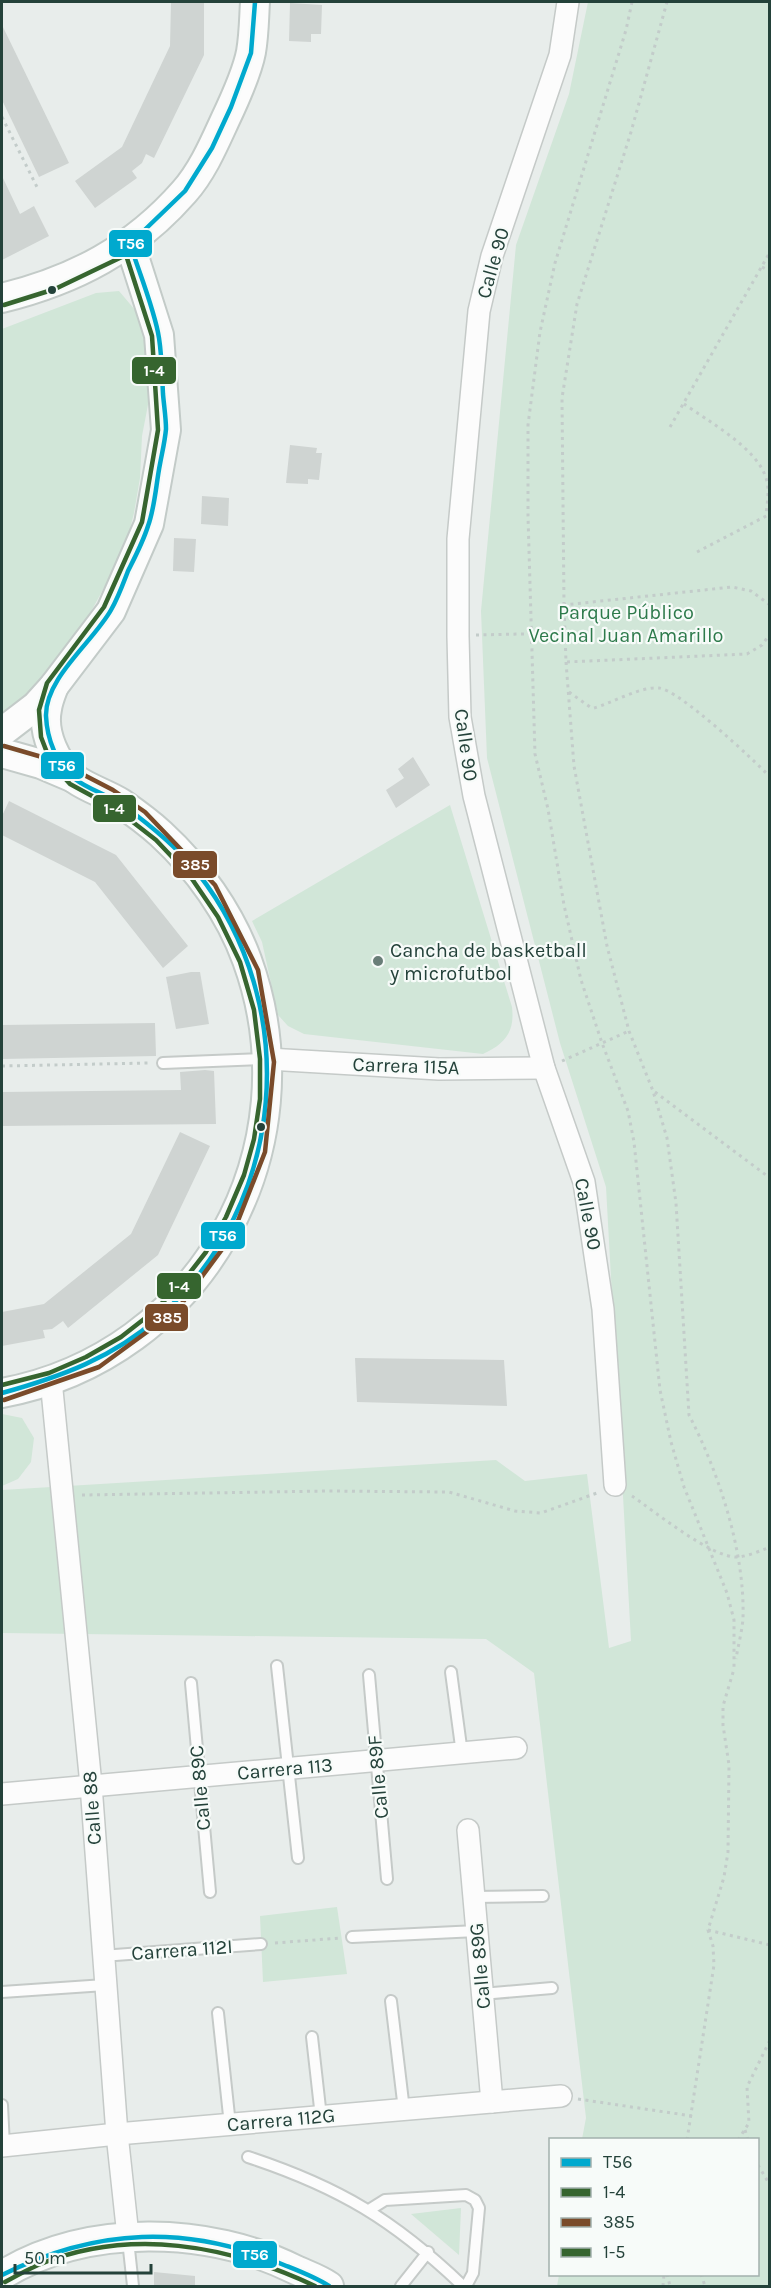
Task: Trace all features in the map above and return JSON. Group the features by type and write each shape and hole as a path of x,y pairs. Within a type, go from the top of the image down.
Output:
{"street":[{"path":"2,298 33,290 81,271 130,244 185,191 212,148 231,107 251,53 255,2"},
{"name":"Calle 90","path":"568,2 560,55 492,256 479,311 458,539 460,717 474,795 544,1068 584,1182 603,1310 615,1485"},
{"path":"2,732 36,706 111,611 149,524 166,430 159,335 130,244"},
{"path":"54,686 46,711 48,736 58,759 75,779"},
{"path":"2,753 41,764 120,803 161,834 196,871 225,913 247,959 258,998 268,1059 267,1100 261,1142 251,1177 233,1220 212,1256 187,1289 150,1324 125,1343 89,1364 51,1380 2,1393"},
{"name":"Carrera 115A","path":"268,1059 439,1070 544,1068"},
{"name":"Calle 88","path":"51,1380 60,1495 91,1785 102,1956 128,2236"},
{"name":"Carrera 113","path":"2,1794 516,1748"},
{"name":"Calle 89G","path":"468,1830 492,2102"},
{"name":"Carrera 112G","path":"3,2146 561,2096"},
{"path":"2,2275 14,2268 69,2247 128,2236 208,2240 268,2256 329,2286"}],"lane":[{"path":"163,1063 268,1059"},
{"path":"277,1666 298,1858"},
{"path":"451,1672 462,1754"},
{"name":"Calle 89F","path":"369,1675 387,1880"},
{"name":"Calle 89C","path":"191,1683 210,1892"},
{"path":"474,1897 543,1896"},
{"path":"352,1937 477,1931"},
{"name":"Carrera 112I","path":"102,1956 261,1944"},
{"path":"2,1992 105,1985"},
{"path":"482,1994 552,1988"},
{"path":"391,2001 404,2110"},
{"path":"218,2013 230,2125"},
{"path":"312,2037 321,2117"},
{"path":"2,2104 3,2146"},
{"path":"248,2157 290,2170 331,2188 369,2210 428,2252 465,2286 473,2273 479,2208 475,2200 466,2194 385,2200 369,2210"},
{"path":"128,2236 133,2286"},
{"path":"401,2286 428,2252"}],"path":[{"path":"632,2 626,30 555,263 540,332 528,425 530,635 535,754 581,980 628,1111 634,1142 660,1390 684,1487 727,1593 734,1620 734,1670"},
{"path":"667,2 631,132 577,304 562,398 564,633 574,766 590,863 607,946 629,1031 653,1091 667,1138 676,1203 689,1415 701,1439 729,1516 741,1586 743,1619 734,1670 723,1707 723,1725 729,1766 728,1852 724,1877 708,1930 713,1946 714,1965 687,2138"},
{"path":"2,117 37,187"},
{"path":"670,427 770,252"},
{"path":"762,267 770,271"},
{"path":"684,404 743,447 756,460 766,478 768,497 768,514 697,552"},
{"path":"564,605 732,587 751,591 770,605"},
{"path":"458,636 564,633"},
{"path":"566,662 747,654 762,645 770,634"},
{"path":"569,692 594,708 649,688 660,687 670,691 715,727 770,777"},
{"path":"770,884 770,897"},
{"path":"544,1068 629,1031"},
{"path":"2,1066 163,1063"},
{"path":"653,1091 770,1178"},
{"path":"60,1495 328,1491 449,1492 515,1511 541,1514 615,1485 708,1548 737,1557 770,1547"},
{"path":"708,1930 770,1945"},
{"path":"261,1944 352,1937"},
{"path":"739,2138 749,2123 747,2087 770,2040"},
{"path":"561,2096 692,2116"},
{"path":"745,2129 748,2138"},
{"path":"759,2167 770,2185"}],"green space":[{"name":"Parque Público Vecinal Juan Amarillo","path":"588,2 769,2 769,2286 557,2286 559,2276 759,2276 759,2138 582,2138 586,2118 534,1673 486,1639 2,1633 2,1490 496,1460 525,1481 587,1474 609,1648 631,1641 606,1187 560,1043 487,758 481,611 516,245 569,94"},
{"path":"119,291 135,310 148,348 151,389 142,436 140,478 125,549 81,630 58,664 18,705 2,715 2,329 96,293"},
{"path":"450,805 512,1007 512,1023 507,1036 497,1046 483,1054 304,1034 288,1026 278,1015 262,942 252,921"},
{"path":"2,1414 22,1418 34,1438 31,1462 18,1479 2,1486"},
{"path":"337,1907 347,1974 263,1982 260,1916"},
{"path":"461,2208 459,2255 411,2214"}],"building":[{"path":"171,2 204,2 204,55 154,158 146,154 142,163 132,171 137,178 95,208 75,181 122,147 170,46"},
{"path":"290,3 322,5 321,34 311,34 311,42 289,41"},
{"path":"2,25 69,163 39,177 2,100"},
{"path":"2,176 20,214 34,206 49,236 2,260"},
{"path":"290,445 317,448 316,453 322,453 319,480 308,479 308,484 286,483"},
{"path":"202,496 229,498 228,526 201,524"},
{"path":"174,538 196,539 194,572 173,571"},
{"path":"413,757 430,785 396,808 386,790 404,778 398,769"},
{"path":"9,801 116,855 188,946 163,968 95,882 2,835 2,816"},
{"path":"200,972 209,1024 176,1029 166,977"},
{"path":"155,1023 156,1056 2,1059 2,1025"},
{"path":"214,1071 216,1124 2,1126 2,1092 181,1090 180,1072"},
{"path":"180,1132 210,1146 158,1255 68,1328 63,1321 52,1329 43,1330 45,1338 2,1346 2,1312 44,1304 131,1234"},
{"path":"355,1358 504,1360 507,1406 357,1402"},
{"path":"154,2272 195,2276 195,2286 154,2286"}],"transit line":[{"name":"T56","path":"2,1393 65,1373 123,1344 159,1317 202,1271 234,1218 255,1161 266,1102 265,1042 254,982 231,925 197,872 172,845 124,806 81,783 68,773 54,750 48,733 46,716 48,702 61,674 114,605 144,538 154,503 166,429 161,352 154,316 130,244 185,191 212,148 231,107 251,53 255,2"},
{"name":"1-4","path":"2,1385 49,1373 86,1357 121,1337 153,1312 181,1284 206,1252 226,1217 244,1175 254,1139 260,1099 260,1059 254,1010 240,962 218,917 190,876 156,840 116,809 70,784 51,763 41,737 39,710 47,683 104,607 142,522 158,430 152,336 126,255 55,289 4,305"},
{"name":"385","path":"4,746 59,762 113,790 145,812 215,885 258,970 274,1062 265,1152 232,1236 177,1310 99,1367 4,1400"},
{"name":"T56","path":"2,2275 37,2259 107,2240 142,2237 177,2238 212,2243 248,2252 301,2272 329,2286"},
{"name":"1-5","path":"5,2282 38,2265 73,2253 108,2246 143,2244 213,2251 248,2260 315,2286"}],"place":[{"name":"Cancha de basketball y microfutbol","path":"378,961"}]}
